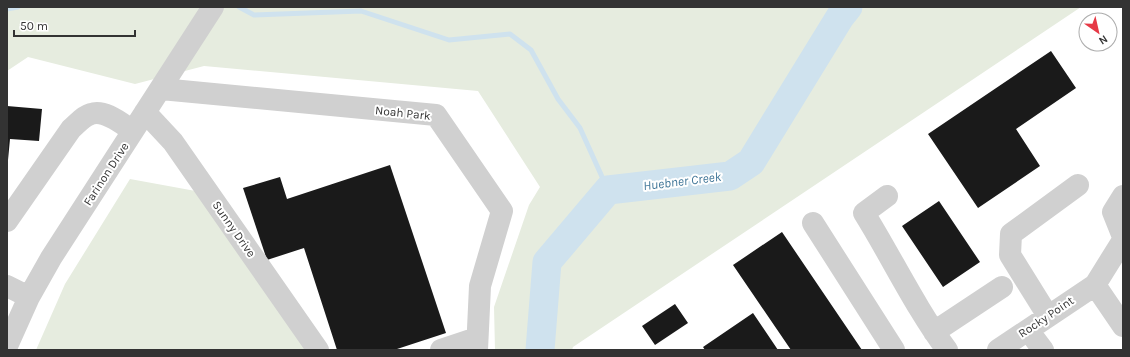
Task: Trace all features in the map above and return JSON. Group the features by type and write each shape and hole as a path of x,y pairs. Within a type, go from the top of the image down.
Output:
{"street":[{"name":"Farinon Drive","path":"7,346 29,297 51,258 209,14"},
{"name":"Noah Park","path":"161,89 436,115 502,211 480,286 477,344"},
{"name":"Sunny Drive","path":"145,112 174,142 318,350"},
{"path":"7,221 71,129 81,119 92,113 105,114 133,131"},
{"path":"1048,316 1010,255 1011,234 1078,185"},
{"path":"887,196 864,213 907,288 947,350"},
{"path":"1123,196 1113,212 1123,237"},
{"path":"813,223 894,350"},
{"path":"1123,240 1095,285 1123,326"},
{"name":"Rocky Point","path":"998,350 1095,285"},
{"path":"7,286 29,297"},
{"path":"934,332 1002,287"},
{"path":"1028,330 1043,350"},
{"path":"441,350 477,344"}],"shaded area":[{"path":"7,7 1081,7 573,347 572,350 495,350 494,307 529,205 540,187 478,91 204,66 135,84 28,57 7,71"},
{"path":"130,179 201,192 307,350 36,350 65,284"}],"building":[{"path":"1051,51 1076,88 1016,129 1040,166 978,208 928,134"},
{"path":"7,106 42,109 39,141 10,139 8,160 7,160"},
{"path":"390,165 446,333 394,350 337,350 304,248 267,260 243,188 280,177 287,199"},
{"path":"939,201 980,262 943,287 902,226"},
{"path":"782,232 862,350 791,350 733,265"},
{"path":"675,304 688,323 655,345 642,326"},
{"path":"753,313 778,350 705,350 703,347"}],"waterway":[{"path":"7,9 18,7"},
{"path":"239,7 254,15 361,11 449,40 510,34 531,50 558,99 580,128 608,190"},
{"name":"Huebner Creek","path":"540,350 547,262 608,190 730,176 751,162 840,17 848,7"}]}
